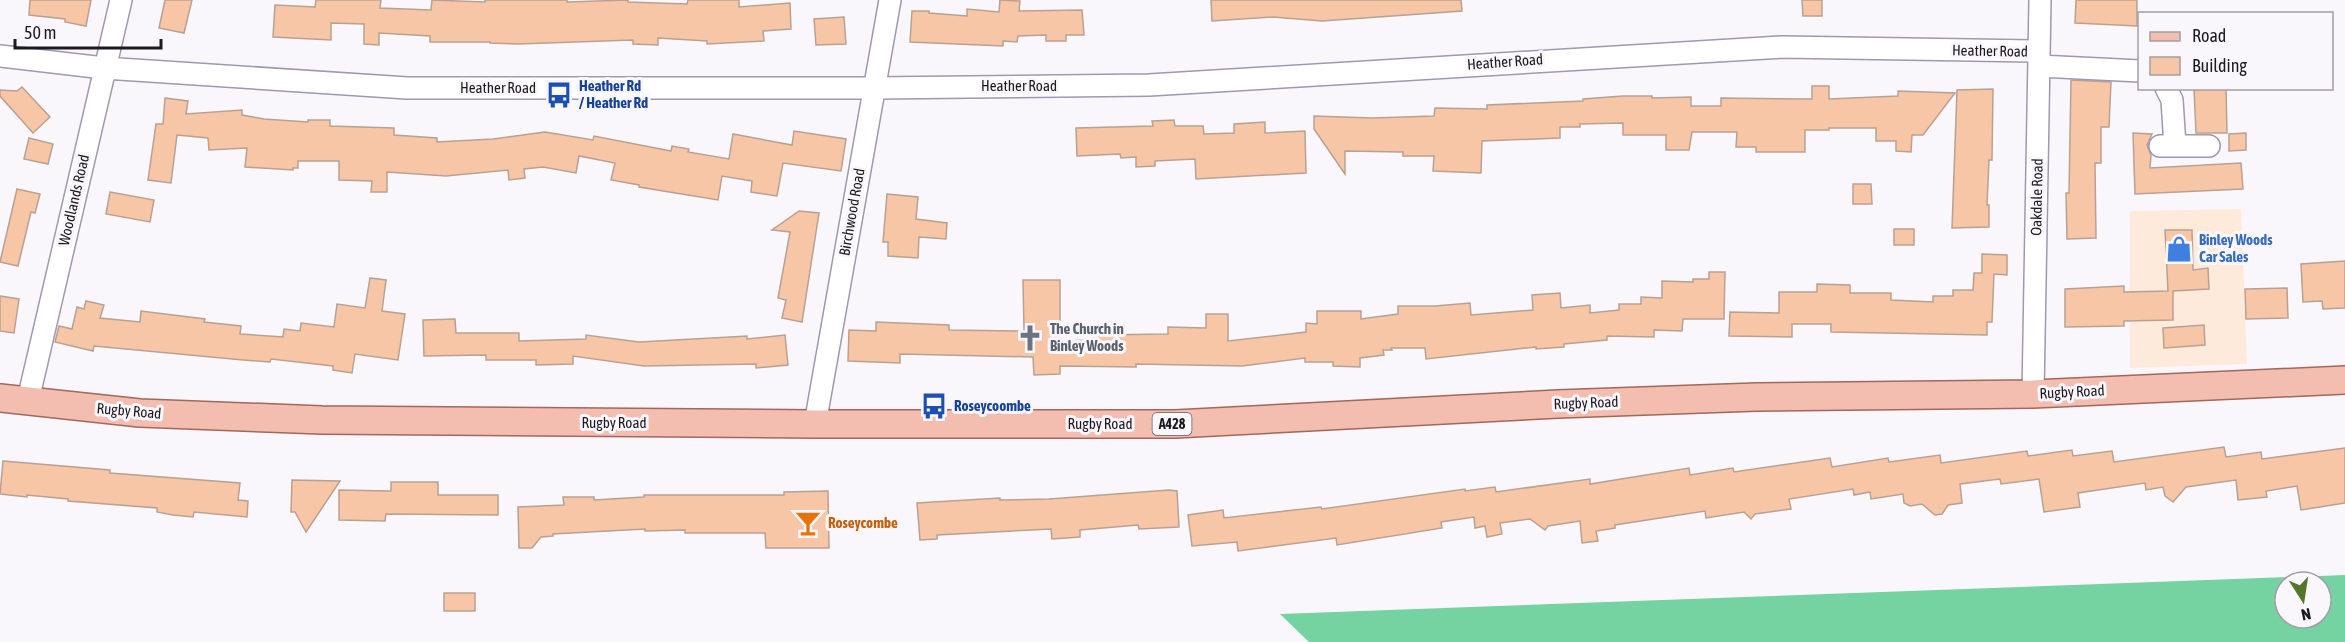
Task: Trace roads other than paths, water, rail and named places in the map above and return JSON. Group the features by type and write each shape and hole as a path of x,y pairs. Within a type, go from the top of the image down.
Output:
{"main road":[{"name":"Rugby Road","path":"0,398 140,413 322,420 1175,424 1570,403 1757,397 2033,394 2345,380"}],"street":[{"name":"Woodlands Road","path":"28,400 121,0"},
{"name":"Birchwood Road","path":"815,424 890,0"},
{"name":"Oakdale Road","path":"2033,394 2040,0"},
{"name":"Heather Road","path":"0,56 104,68 407,88 874,88 1149,85 1782,47 2039,59 2138,71"},
{"path":"2167,90 2172,100 2167,146 2209,146"}],"place":[{"name":"Heather Rd / Heather Rd","path":"559,95"},
{"name":"Binley Woods Car Sales","path":"2179,249"},
{"name":"The Church in Binley Woods","path":"1030,338"},
{"name":"Roseycoombe","path":"934,406"},
{"name":"Roseycombe","path":"808,523"}]}
